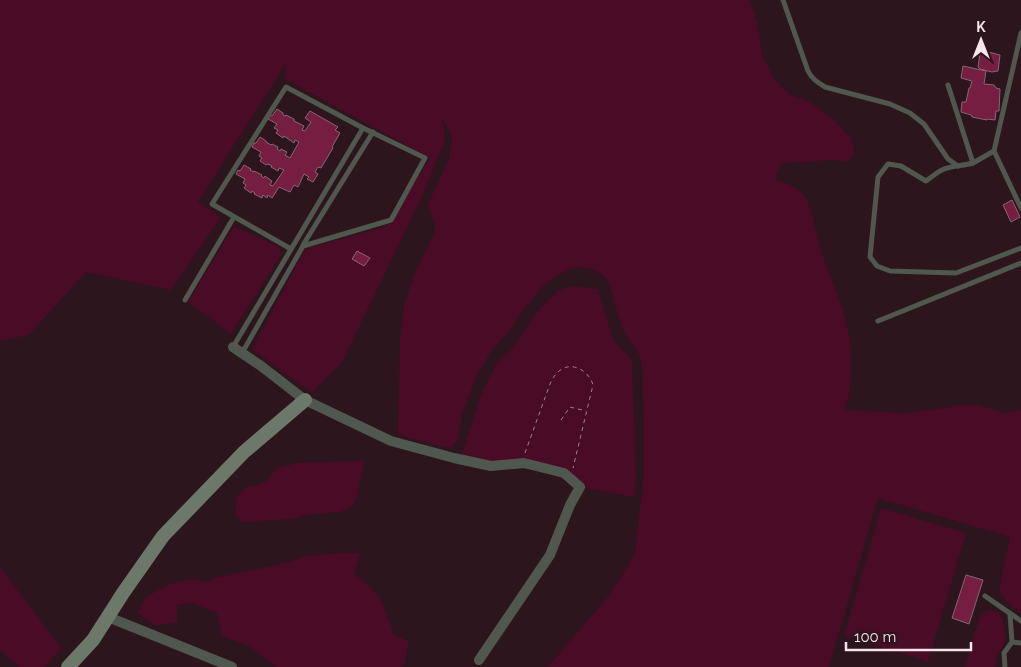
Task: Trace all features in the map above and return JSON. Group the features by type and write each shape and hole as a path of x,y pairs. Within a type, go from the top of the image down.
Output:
{"street":[{"path":"233,347 305,400 391,441 491,466 521,464 564,473 580,487 570,505 550,555 479,660"},
{"path":"68,667 93,640 163,536 244,452 305,400"},
{"path":"108,617 232,667"}],"lane":[{"path":"783,0 808,71 816,82 824,87 890,104 910,112 924,124 948,159 958,166"},
{"path":"1021,33 994,152 1021,208"},
{"path":"948,85 973,162"},
{"path":"291,250 212,204 286,86 363,128 425,158 391,220 303,246"},
{"path":"233,347 363,128"},
{"path":"242,353 303,246 373,132"},
{"path":"994,152 973,162 944,169 934,174 926,182 901,166 888,164 878,177 870,257 877,266 890,271 956,272 1021,248"},
{"path":"185,300 234,217"},
{"path":"878,321 1021,263"},
{"path":"985,596 1021,621"},
{"path":"1005,667 1004,653 1012,642 1010,614"},
{"path":"1012,642 1021,643"}],"path":[{"path":"521,464 553,376 567,367 579,368 589,375 593,385 570,478"},
{"path":"560,420 570,407 587,412"}],"shaded area":[{"path":"0,0 750,0 758,25 762,55 775,80 790,95 809,101 835,121 851,138 854,152 848,162 837,160 781,163 775,179 794,188 806,199 823,257 841,306 849,337 851,358 850,390 845,410 904,413 961,405 978,405 1004,413 1021,410 1021,614 1006,601 999,591 1010,537 878,498 829,667 548,667 609,595 635,552 644,475 643,374 640,356 623,330 610,286 604,276 592,269 581,267 570,269 556,276 541,288 508,333 492,350 477,375 462,414 457,441 452,447 445,447 398,435 400,336 404,306 415,272 436,230 428,204 449,159 452,136 442,118 445,140 420,201 342,362 312,393 252,349 305,249 387,226 430,158 285,79 286,63 198,202 221,217 171,290 86,272 29,335 0,341"},
{"path":"234,226 279,247 281,255 231,334 188,302"},
{"path":"571,286 598,289 613,339 632,360 636,480 634,497 580,487 564,473 459,460 482,392 497,363 512,349 537,312 559,290"},
{"path":"365,461 357,497 352,507 340,512 305,515 293,519 242,522 235,513 237,497 247,486 255,486 268,480 276,469 296,463"},
{"path":"881,508 966,533 928,661 844,636"},
{"path":"361,553 354,573 381,599 394,635 409,641 404,664 400,667 277,667 247,645 222,636 217,613 192,603 177,605 177,623 154,625 138,613 146,597 170,584 193,579 205,582 214,578 263,568 307,556"},
{"path":"0,567 61,648 45,667 19,667 0,650"},
{"path":"988,610 998,612 1003,622 1005,633 1004,644 996,659 995,667 965,667 980,616"}],"building":[{"path":"984,51 1000,55 998,71 992,72 978,67 980,53 984,54"},
{"path":"963,66 986,71 984,84 994,85 1000,89 999,111 996,111 995,120 972,117 961,112 962,102 966,102 972,81 961,78"},
{"path":"277,109 283,115 294,119 294,121 304,126 302,130 305,131 311,122 305,118 310,111 338,127 335,130 340,133 321,168 318,167 315,172 318,174 313,182 307,179 309,177 304,174 298,187 294,185 290,192 279,187 272,198 268,195 267,198 263,195 262,198 244,188 246,185 243,183 245,179 236,174 244,165 272,181 270,185 273,186 284,170 279,168 278,171 260,161 262,158 259,156 261,152 252,147 260,137 271,145 278,147 277,149 280,151 281,149 287,152 285,155 290,158 299,142 295,140 294,143 276,133 278,130 274,128 277,124 268,119"},
{"path":"1012,200 1020,217 1011,222 1003,205"},
{"path":"357,251 370,258 364,266 352,259"},
{"path":"966,575 983,580 969,624 952,618"}]}
